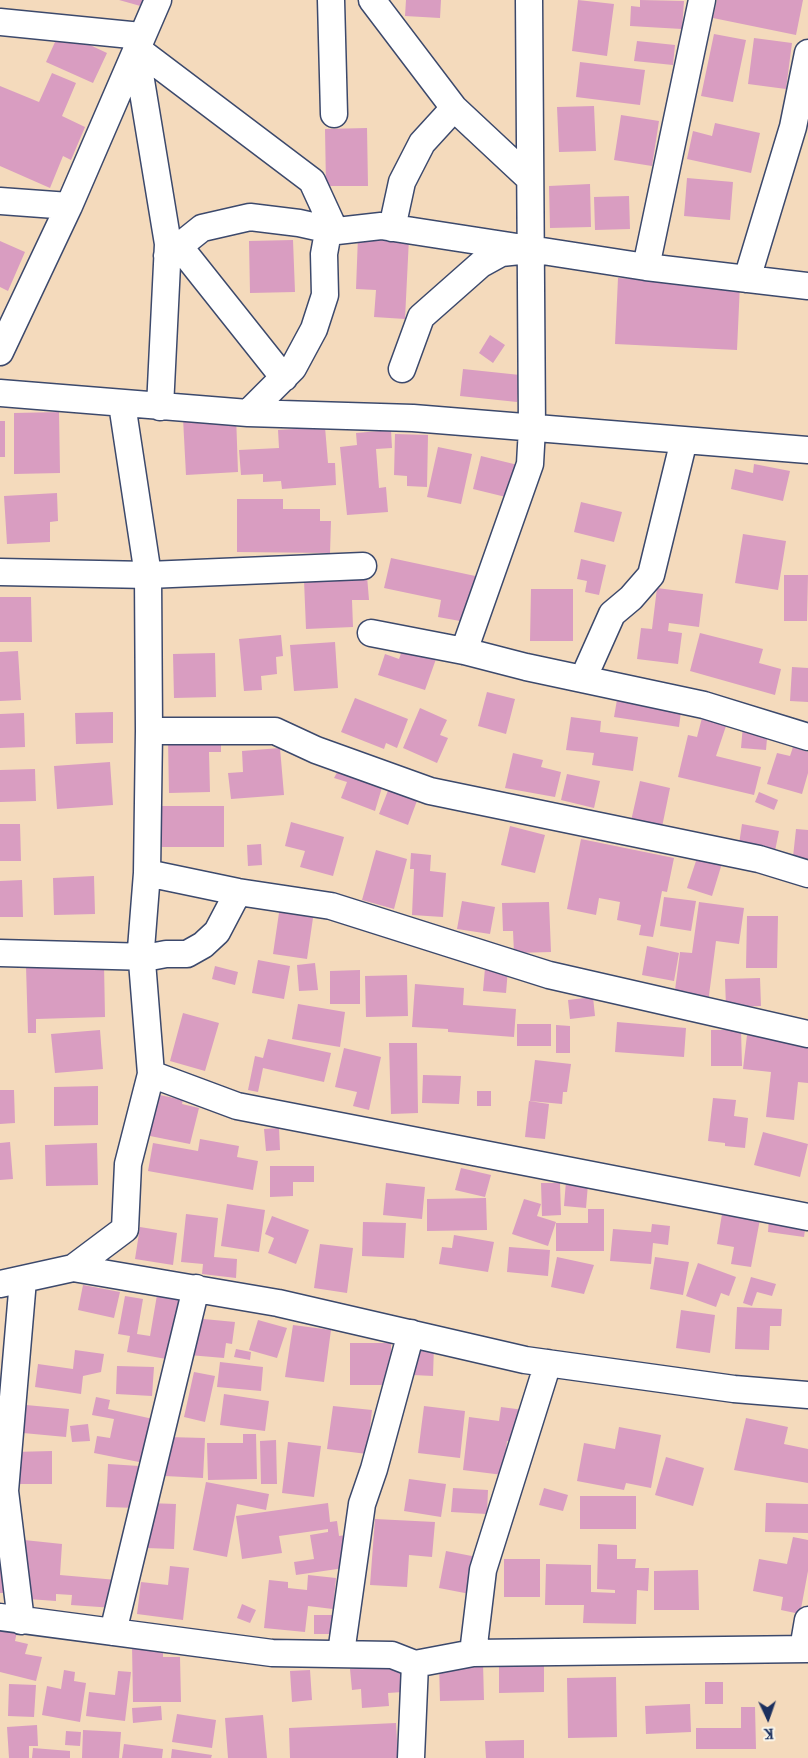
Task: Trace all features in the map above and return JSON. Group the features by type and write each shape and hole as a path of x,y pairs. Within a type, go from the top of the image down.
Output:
{"street":[{"path":"0,8 1,0"},
{"path":"0,352 69,206 158,0"},
{"path":"331,0 334,114"},
{"path":"372,0 454,108 530,180"},
{"path":"464,651 530,464 532,428 529,0"},
{"path":"646,267 702,0"},
{"path":"0,22 138,45 312,181 335,231"},
{"path":"138,45 168,244 284,378"},
{"path":"747,279 793,127 808,53"},
{"path":"392,228 402,182 422,143 454,108"},
{"path":"0,200 69,206"},
{"path":"160,407 173,251 202,228 250,217 299,223 335,231"},
{"path":"248,413 293,368 314,329 325,295 324,254 328,232 381,226 646,267 808,286"},
{"path":"402,370 421,317 481,264 501,253 531,249"},
{"path":"0,393 248,413 413,418 808,450"},
{"path":"73,1268 125,1229 128,1164 151,1074 142,956 147,874 150,732 148,575 122,404"},
{"path":"583,679 612,614 651,576 684,440"},
{"path":"0,572 148,575 363,566"},
{"path":"371,633 464,651 704,705 808,737"},
{"path":"150,732 275,731 316,750 430,791 759,860 808,874"},
{"path":"147,874 238,892 331,906 548,976 808,1034"},
{"path":"0,953 150,957 166,954 187,954 203,945 216,932 238,892"},
{"path":"151,1074 237,1106 808,1216"},
{"path":"808,1395 734,1389 525,1360 278,1302 73,1268 11,1282 5,1491 11,1619 272,1653 392,1655 415,1664 473,1653 806,1649 808,1620"},
{"path":"113,1632 196,1288"},
{"path":"341,1653 362,1504 374,1469 411,1332"},
{"path":"473,1653 483,1570 548,1363"},
{"path":"410,1758 415,1664"}],"building":[{"path":"119,0 146,0 144,7"},
{"path":"406,0 441,0 440,18 405,16"},
{"path":"578,0 614,4 607,56 572,51"},
{"path":"640,0 684,1 682,29 630,26 631,6 640,7"},
{"path":"717,0 803,0 796,35 713,18"},
{"path":"60,31 107,53 93,83 46,62"},
{"path":"714,34 746,40 733,102 701,96"},
{"path":"754,38 792,43 786,89 748,84"},
{"path":"637,41 675,45 673,65 634,61"},
{"path":"580,62 645,70 640,105 576,97"},
{"path":"52,73 76,83 62,116 85,127 71,160 63,156 50,188 0,166 0,86 39,102"},
{"path":"594,106 596,151 559,152 557,107"},
{"path":"621,115 659,121 652,166 614,160"},
{"path":"715,123 760,133 751,173 687,159 693,131 712,136"},
{"path":"367,128 368,186 326,186 325,129"},
{"path":"687,178 733,182 730,220 684,216"},
{"path":"590,184 591,227 550,228 549,186"},
{"path":"629,196 630,229 595,230 594,197"},
{"path":"358,236 409,238 405,319 374,317 376,290 356,289"},
{"path":"293,240 295,292 250,293 249,241"},
{"path":"0,241 25,252 8,291 0,287"},
{"path":"618,278 740,284 737,350 615,344"},
{"path":"490,335 505,345 493,363 479,353"},
{"path":"463,369 520,375 517,402 460,396"},
{"path":"59,412 60,473 14,474 14,413"},
{"path":"236,415 238,472 186,475 183,418"},
{"path":"0,421 5,421 5,457 0,457"},
{"path":"325,427 328,463 335,463 336,485 282,489 281,481 263,482 263,474 241,475 239,450 279,448 278,430"},
{"path":"391,430 392,448 376,449 379,488 386,487 388,512 347,515 340,447 357,445 356,433"},
{"path":"395,434 428,435 427,487 407,486 407,476 394,475"},
{"path":"438,447 472,454 461,504 427,497"},
{"path":"481,456 522,466 514,499 473,489"},
{"path":"754,464 790,471 783,501 731,489 735,469 753,473"},
{"path":"57,493 58,521 50,522 50,542 7,544 4,496"},
{"path":"237,499 283,499 283,509 320,509 320,521 331,521 330,553 237,552"},
{"path":"581,502 622,512 614,542 574,532"},
{"path":"743,534 786,541 778,590 735,583"},
{"path":"391,558 480,577 471,623 438,617 441,600 384,588"},
{"path":"581,559 606,565 599,595 585,592 587,581 577,579"},
{"path":"784,575 808,575 807,621 784,621"},
{"path":"367,576 369,600 352,600 353,627 306,629 304,580"},
{"path":"657,588 703,594 699,627 669,623 668,631 682,633 678,664 637,659 641,628 652,629"},
{"path":"531,589 573,589 573,641 530,641"},
{"path":"0,597 31,597 32,642 0,642"},
{"path":"700,633 763,649 759,663 781,669 775,695 690,671"},
{"path":"281,635 283,656 276,657 277,674 261,676 262,690 244,691 239,639"},
{"path":"335,642 338,688 294,691 290,645"},
{"path":"403,648 436,659 425,690 378,675 385,654 399,659"},
{"path":"18,651 21,700 0,701 0,652"},
{"path":"215,653 216,697 174,698 173,654"},
{"path":"792,667 808,668 808,702 790,701"},
{"path":"487,692 515,699 506,734 478,726"},
{"path":"618,694 682,704 679,727 614,717"},
{"path":"355,698 408,719 397,748 386,743 384,749 341,732"},
{"path":"420,708 447,720 440,735 448,738 437,763 403,748"},
{"path":"113,712 113,743 76,744 75,713"},
{"path":"24,713 25,747 0,748 0,714"},
{"path":"703,714 728,720 716,756 761,767 754,795 678,777 688,735 697,737"},
{"path":"571,717 601,721 600,732 638,737 633,771 592,765 594,753 566,750"},
{"path":"743,725 768,727 766,750 741,748"},
{"path":"221,739 221,752 209,752 210,792 169,793 168,740"},
{"path":"793,747 808,752 808,773 802,794 767,784 777,753 790,756"},
{"path":"280,748 284,795 231,799 228,773 243,772 242,751"},
{"path":"513,753 543,760 541,767 561,772 555,797 505,788"},
{"path":"110,762 113,805 57,809 54,766"},
{"path":"341,765 383,784 375,811 341,798 347,782 334,778"},
{"path":"35,769 36,801 0,802 0,770"},
{"path":"567,774 600,781 594,808 561,800"},
{"path":"640,781 670,788 662,827 631,821"},
{"path":"389,788 418,798 408,825 379,814"},
{"path":"759,792 778,800 774,810 755,802"},
{"path":"162,806 224,806 224,847 162,847"},
{"path":"291,822 344,837 333,876 300,867 305,851 285,846"},
{"path":"0,824 20,824 21,861 0,861"},
{"path":"742,824 779,831 775,851 739,844"},
{"path":"510,826 545,835 535,873 501,865"},
{"path":"796,829 808,830 808,859 793,857"},
{"path":"581,839 674,858 667,892 662,891 653,937 639,935 641,925 617,920 620,902 599,898 596,915 567,909"},
{"path":"261,844 262,865 248,866 247,845"},
{"path":"376,850 407,859 394,909 362,900"},
{"path":"699,852 723,860 712,896 687,888"},
{"path":"411,853 431,855 430,871 446,873 443,917 412,915 414,869 410,869"},
{"path":"94,876 95,914 54,915 53,878"},
{"path":"22,880 23,917 0,917 0,881"},
{"path":"664,897 696,901 691,931 660,926"},
{"path":"462,901 495,907 490,934 457,929"},
{"path":"549,902 551,952 514,953 513,931 503,931 502,903"},
{"path":"699,902 744,908 739,944 716,941 708,1003 688,1000 689,992 675,990 680,952 692,953"},
{"path":"280,906 314,911 307,959 273,954"},
{"path":"747,916 778,916 777,968 746,968"},
{"path":"647,946 679,953 674,981 642,975"},
{"path":"258,960 290,966 284,999 252,993"},
{"path":"315,963 318,990 299,991 297,965"},
{"path":"104,964 105,1017 36,1019 36,1033 28,1033 26,966"},
{"path":"215,966 238,972 235,985 212,979"},
{"path":"485,968 508,969 506,993 483,991"},
{"path":"360,970 360,1004 330,1004 330,971"},
{"path":"407,975 408,1016 366,1017 365,976"},
{"path":"760,978 761,1006 726,1007 725,979"},
{"path":"415,984 464,988 463,1005 516,1009 514,1037 448,1032 448,1029 412,1027"},
{"path":"593,997 595,1016 570,1019 568,1000"},
{"path":"298,1004 345,1012 340,1047 292,1039"},
{"path":"183,1013 219,1023 205,1071 170,1061"},
{"path":"617,1022 686,1028 684,1057 615,1052"},
{"path":"517,1024 551,1024 551,1046 517,1046"},
{"path":"556,1025 570,1026 570,1053 556,1053"},
{"path":"100,1030 103,1069 55,1073 51,1034"},
{"path":"711,1030 741,1030 742,1066 711,1066"},
{"path":"747,1035 795,1040 808,1045 808,1083 798,1082 794,1120 766,1117 771,1072 743,1069"},
{"path":"268,1039 331,1053 324,1082 263,1068 258,1092 248,1090 255,1056 263,1058"},
{"path":"389,1043 417,1043 418,1113 391,1114"},
{"path":"344,1048 381,1057 369,1110 353,1106 357,1092 335,1087"},
{"path":"535,1060 571,1064 567,1092 563,1092 562,1104 530,1101"},
{"path":"423,1075 461,1076 459,1104 422,1103"},
{"path":"98,1086 98,1125 54,1126 54,1087"},
{"path":"0,1090 14,1090 15,1123 0,1124"},
{"path":"477,1091 491,1091 491,1106 477,1106"},
{"path":"155,1094 183,1100 182,1104 199,1108 190,1144 145,1135"},
{"path":"713,1098 736,1100 734,1116 748,1118 745,1148 725,1146 725,1143 708,1141"},
{"path":"529,1101 549,1104 545,1139 525,1137"},
{"path":"279,1128 280,1150 266,1151 264,1129"},
{"path":"763,1132 808,1144 800,1177 754,1165"},
{"path":"200,1139 239,1146 237,1157 258,1161 253,1190 148,1171 153,1143 198,1151"},
{"path":"10,1142 13,1179 0,1180 0,1143"},
{"path":"97,1143 98,1185 46,1186 45,1145"},
{"path":"270,1166 314,1166 314,1182 293,1182 293,1196 270,1197"},
{"path":"461,1168 491,1175 485,1197 455,1190"},
{"path":"566,1181 588,1184 586,1208 564,1206"},
{"path":"386,1183 425,1187 422,1219 383,1215"},
{"path":"541,1183 560,1183 561,1215 542,1216"},
{"path":"486,1198 487,1230 427,1231 427,1199"},
{"path":"524,1199 541,1204 537,1216 556,1222 548,1246 512,1234"},
{"path":"227,1204 265,1210 259,1252 221,1246"},
{"path":"723,1208 761,1214 751,1267 731,1264 734,1247 717,1244"},
{"path":"588,1209 604,1209 604,1251 556,1251 556,1223 588,1223"},
{"path":"186,1214 218,1218 214,1257 237,1259 236,1278 202,1274 203,1264 181,1262"},
{"path":"272,1216 309,1230 296,1264 268,1253 274,1238 265,1234"},
{"path":"769,1218 806,1223 804,1237 768,1232"},
{"path":"363,1222 406,1223 404,1258 362,1256"},
{"path":"652,1224 670,1226 668,1245 653,1243 651,1264 610,1261 613,1229 651,1232"},
{"path":"140,1227 177,1233 173,1265 135,1259"},
{"path":"454,1235 494,1242 488,1272 439,1264 442,1247 452,1248"},
{"path":"320,1244 353,1248 347,1293 314,1288"},
{"path":"509,1247 550,1250 548,1276 507,1272"},
{"path":"557,1257 594,1265 584,1294 551,1287"},
{"path":"655,1257 689,1262 683,1295 650,1289"},
{"path":"698,1263 736,1277 729,1296 721,1293 716,1307 686,1296"},
{"path":"751,1277 776,1284 772,1296 757,1292 752,1306 743,1303"},
{"path":"83,1285 120,1292 114,1318 78,1310"},
{"path":"157,1295 182,1300 172,1360 127,1352 130,1336 118,1334 125,1296 143,1299 137,1334 150,1336"},
{"path":"737,1307 782,1309 781,1326 770,1326 769,1350 735,1349"},
{"path":"681,1310 715,1315 710,1353 676,1348"},
{"path":"193,1318 235,1322 232,1344 226,1343 224,1358 189,1355"},
{"path":"258,1320 287,1328 277,1358 249,1350"},
{"path":"293,1325 331,1330 324,1382 285,1377"},
{"path":"350,1343 391,1343 391,1385 350,1385"},
{"path":"414,1345 434,1346 433,1376 413,1375"},
{"path":"236,1349 251,1352 250,1360 234,1357"},
{"path":"75,1350 104,1354 101,1372 83,1376 81,1394 35,1387 38,1364 73,1369"},
{"path":"220,1362 263,1367 261,1391 217,1387"},
{"path":"117,1366 154,1367 152,1396 116,1394"},
{"path":"194,1372 215,1376 205,1422 184,1417"},
{"path":"224,1394 269,1401 265,1431 220,1425"},
{"path":"96,1397 110,1400 108,1409 153,1419 144,1463 94,1453 97,1436 110,1438 114,1419 92,1415"},
{"path":"26,1405 69,1409 66,1437 23,1433"},
{"path":"333,1406 372,1410 367,1454 327,1449"},
{"path":"424,1406 465,1411 460,1458 418,1453"},
{"path":"501,1407 524,1410 520,1442 507,1441 503,1475 463,1470 469,1417 499,1421"},
{"path":"746,1418 788,1427 784,1444 808,1449 808,1483 734,1470"},
{"path":"88,1424 90,1441 72,1442 70,1426"},
{"path":"619,1427 661,1435 651,1488 626,1483 624,1490 577,1481 584,1443 615,1449"},
{"path":"243,1434 256,1434 257,1479 208,1480 207,1443 243,1443"},
{"path":"167,1437 205,1438 203,1478 165,1476"},
{"path":"276,1440 277,1484 261,1484 260,1441"},
{"path":"288,1442 321,1446 314,1497 282,1493"},
{"path":"52,1451 52,1484 13,1484 13,1452"},
{"path":"666,1457 704,1468 693,1506 655,1495"},
{"path":"108,1464 139,1466 137,1508 106,1507"},
{"path":"409,1479 446,1484 441,1517 404,1511"},
{"path":"206,1482 269,1494 266,1510 237,1504 227,1557 193,1550"},
{"path":"453,1488 488,1490 487,1514 451,1512"},
{"path":"544,1488 568,1495 563,1511 539,1505"},
{"path":"580,1496 636,1496 636,1529 580,1529"},
{"path":"148,1503 176,1504 174,1549 146,1548"},
{"path":"328,1503 330,1522 337,1521 339,1536 346,1535 351,1567 296,1575 294,1562 314,1559 310,1535 328,1532 328,1529 279,1536 282,1553 242,1559 236,1516"},
{"path":"766,1503 808,1504 808,1533 765,1532"},
{"path":"375,1519 435,1522 432,1557 409,1555 407,1587 370,1585"},
{"path":"793,1537 808,1540 808,1571 800,1614 781,1610 783,1597 753,1591 759,1559 787,1564"},
{"path":"24,1540 62,1544 60,1575 117,1580 114,1608 71,1605 72,1595 56,1594 56,1601 28,1599 21,1585"},
{"path":"598,1544 617,1545 617,1559 636,1559 635,1568 649,1568 648,1591 637,1590 636,1624 583,1623 584,1605 545,1605 546,1564 591,1565 591,1592 615,1593 615,1590 597,1589"},
{"path":"446,1551 482,1558 475,1595 439,1588"},
{"path":"0,1553 5,1553 3,1593 0,1593"},
{"path":"504,1559 540,1559 540,1597 504,1597"},
{"path":"170,1566 189,1568 183,1620 137,1614 141,1582 168,1585"},
{"path":"698,1570 699,1610 654,1610 654,1571"},
{"path":"308,1575 336,1578 333,1609 308,1606 305,1632 264,1628 269,1580 288,1582 288,1588 307,1590"},
{"path":"242,1604 256,1610 250,1623 237,1618"},
{"path":"314,1615 334,1615 334,1634 314,1634"},
{"path":"0,1623 18,1627 15,1641 28,1644 25,1654 42,1657 36,1681 0,1672"},
{"path":"163,1644 163,1657 180,1657 181,1702 133,1702 132,1645"},
{"path":"544,1659 544,1692 499,1693 499,1660"},
{"path":"483,1663 484,1700 440,1701 439,1664"},
{"path":"401,1665 403,1692 388,1693 389,1706 362,1708 361,1689 352,1690 350,1669"},
{"path":"64,1670 75,1672 74,1681 86,1683 80,1722 42,1715 47,1686 61,1689"},
{"path":"310,1670 312,1700 292,1702 290,1671"},
{"path":"118,1671 131,1672 125,1721 86,1716 89,1692 115,1695"},
{"path":"616,1677 617,1737 568,1738 567,1678"},
{"path":"705,1682 723,1682 723,1704 705,1704"},
{"path":"9,1684 36,1685 34,1717 8,1716"},
{"path":"690,1704 691,1732 646,1734 645,1706"},
{"path":"161,1706 162,1720 133,1723 132,1708"},
{"path":"741,1707 755,1707 756,1749 696,1749 696,1728 741,1728"},
{"path":"177,1714 216,1720 212,1748 172,1742"},
{"path":"263,1715 267,1758 228,1758 225,1718"},
{"path":"396,1723 398,1758 290,1758 289,1728"},
{"path":"37,1725 38,1746 29,1746 29,1758 9,1758 7,1727"},
{"path":"83,1730 121,1732 119,1758 82,1758"},
{"path":"66,1731 81,1732 80,1746 65,1745"},
{"path":"524,1740 524,1758 486,1758 485,1741"},
{"path":"124,1744 163,1749 162,1758 122,1758"},
{"path":"33,1748 70,1751 70,1758 32,1758"},
{"path":"172,1749 212,1755 211,1758 171,1758"}]}
